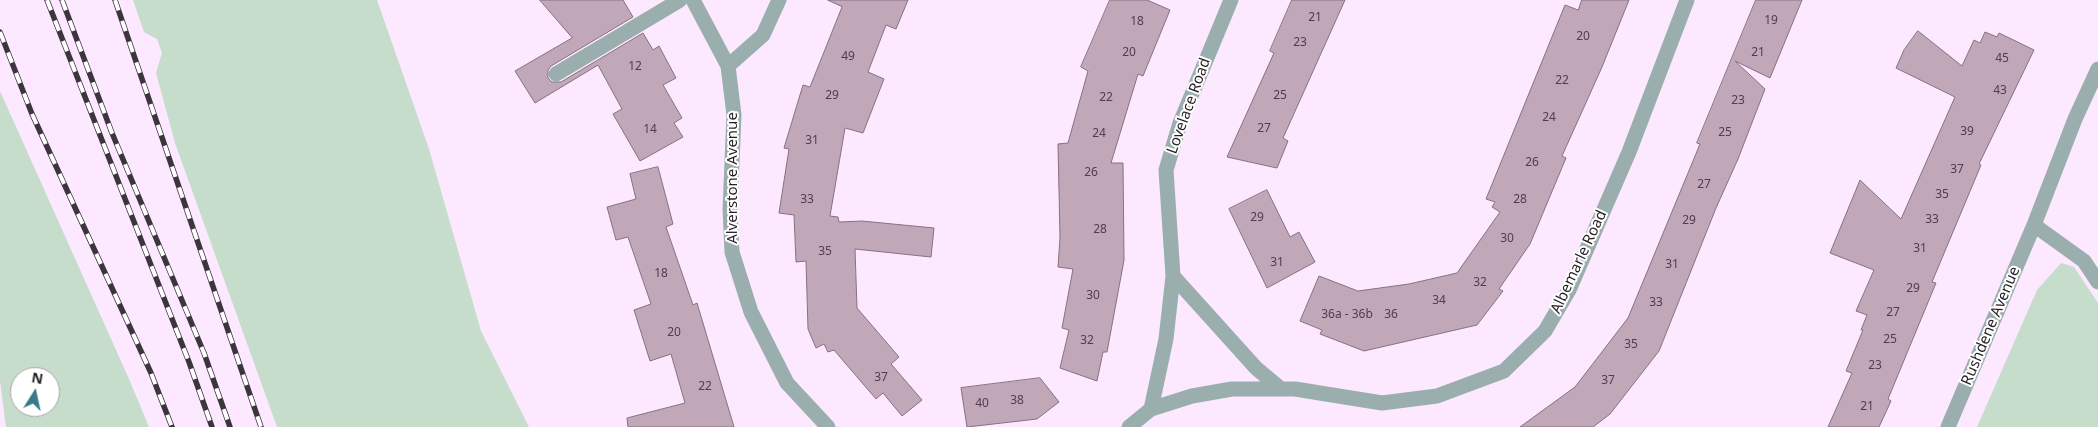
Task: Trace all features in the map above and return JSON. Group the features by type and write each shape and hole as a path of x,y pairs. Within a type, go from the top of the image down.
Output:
{"street":[{"path":"556,74 680,0"},
{"name":"Alverstone Avenue","path":"692,0 728,66 734,115 730,209 732,252 751,312 787,383 828,427"},
{"path":"728,66 764,35 780,0"},
{"name":"Lovelace Road","path":"1151,409 1166,339 1174,276 1166,170 1180,123 1231,0"},
{"name":"Albemarle Road","path":"1129,427 1151,409 1192,396 1232,389 1295,389 1382,403 1437,396 1504,372 1545,331 1569,290 1629,152 1687,0"},
{"name":"Rushdene Avenue","path":"1948,427 2034,226 2075,119 2098,69"},
{"path":"2034,226 2084,261 2098,282"},
{"path":"1174,276 1256,368 1281,389"}],"green space":[{"path":"133,0 377,0 429,149 481,331 529,427 277,427 175,143 156,73 162,53 157,39 144,32"},
{"path":"0,91 149,427 6,427 0,381"},
{"path":"2061,263 2074,267 2098,303 2098,427 1977,427 2037,290"}],"building":[{"path":"540,0 623,0 633,17 551,66 548,70 548,78 552,82 561,82 643,33 653,50 659,46 676,78 663,85 682,118 674,123 683,137 640,161 613,114 622,109 598,65 535,103 515,71 572,38"},
{"path":"828,0 908,0 896,29 886,25 868,72 884,79 863,133 845,128 830,216 838,217 839,222 862,221 934,228 931,257 855,249 857,308 899,357 891,364 922,400 902,416 883,393 876,399 834,350 828,352 824,344 816,348 808,329 806,261 796,262 794,215 779,213 789,149 784,148 803,85 810,87 842,7"},
{"path":"1110,0 1147,0 1170,10 1143,76 1138,74 1111,163 1123,163 1124,260 1107,352 1103,352 1097,381 1060,368 1069,330 1062,328 1073,269 1058,267 1060,238 1058,144 1068,143 1088,71 1081,67"},
{"path":"1292,0 1345,0 1283,138 1288,141 1277,168 1227,157 1274,53 1270,51"},
{"path":"1582,0 1629,0 1602,67 1562,156 1566,158 1530,244 1499,289 1503,291 1477,325 1364,351 1320,334 1322,330 1300,321 1319,276 1358,291 1409,284 1457,273 1500,212 1492,207 1495,202 1486,199 1565,5 1578,10"},
{"path":"1756,0 1802,0 1770,78 1735,61 1765,89 1659,351 1610,414 1593,427 1520,427 1575,387 1628,318 1700,144 1697,143"},
{"path":"1918,31 1962,66 1974,40 1980,43 1985,32 1997,37 1999,33 2034,50 1979,164 1981,165 1932,282 1936,283 1888,399 1891,401 1879,427 1828,427 1852,373 1846,371 1863,330 1861,330 1867,315 1856,311 1874,270 1830,253 1860,180 1901,219 1955,97 1896,68 1904,50"},
{"path":"658,167 673,224 666,227 693,305 697,303 734,427 628,427 627,418 685,403 671,354 650,361 634,310 651,304 628,237 616,240 607,207 636,199 630,174"},
{"path":"1267,190 1290,237 1299,232 1315,262 1267,288 1229,209"},
{"path":"1040,378 1059,402 1037,419 967,427 961,388"}],"railway":[{"path":"47,0 189,362 212,427"},
{"path":"62,0 112,133 204,353 230,427"},
{"path":"115,0 261,427"},
{"path":"0,32 32,114 151,373 172,427"}]}
